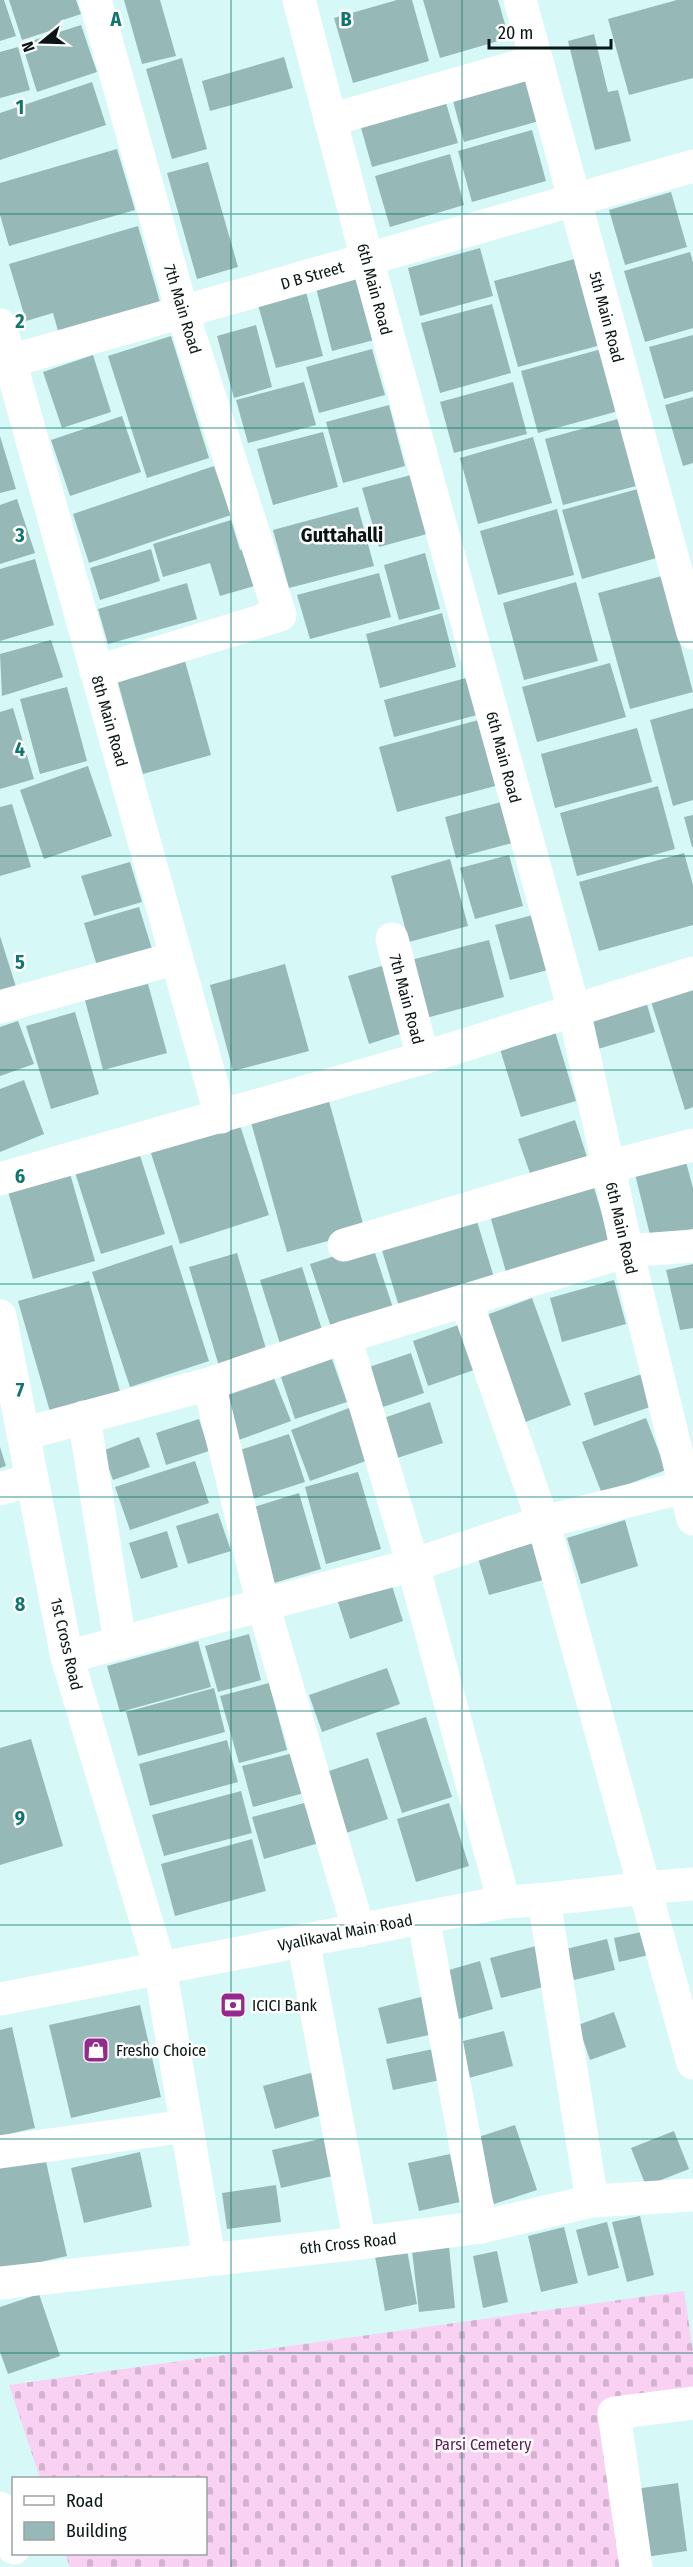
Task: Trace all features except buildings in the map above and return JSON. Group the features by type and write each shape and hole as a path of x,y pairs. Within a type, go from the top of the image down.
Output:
{"street":[{"name":"7th Main Road","path":"95,0 182,311 280,615 96,672"},
{"name":"6th Main Road","path":"299,0 367,259 574,1010 627,1251 693,1519"},
{"name":"5th Main Road","path":"520,0 693,633"},
{"path":"330,120 537,61"},
{"name":"D B Street","path":"5,363 693,166"},
{"name":"8th Main Road","path":"0,325 5,363 96,672 221,1117"},
{"name":"7th Main Road","path":"392,939 423,1058"},
{"path":"0,1007 176,958"},
{"path":"0,1179 423,1058 693,973"},
{"path":"344,1245 693,1144"},
{"path":"23,1434 209,1384 345,1337 627,1251 693,1246"},
{"path":"466,1300 543,1522 693,2063"},
{"name":"1st Cross Road","path":"0,1316 67,1657 160,1967 209,2258"},
{"path":"345,1337 413,1565 504,1902"},
{"path":"209,1384 263,1605 359,1931"},
{"path":"84,1417 120,1643"},
{"path":"0,1490 32,1479"},
{"path":"67,1657 413,1565 543,1522 685,1487"},
{"name":"Vyalikaval Main Road","path":"0,1999 504,1902 544,1900 644,1887 693,1884"},
{"path":"544,1900 592,2201"},
{"path":"423,1917 481,2227"},
{"path":"303,1940 360,2243"},
{"path":"0,2152 187,2127"},
{"name":"6th Cross Road","path":"0,2283 360,2243 481,2227 592,2201 693,2194"},
{"path":"636,2567 614,2412 693,2403"},
{"path":"0,2508 12,2542"}],"green space":[{"name":"Parsi Cemetery","path":"684,2291 693,2351 693,2390 603,2402 625,2567 70,2567 65,2555 207,2555 207,2477 40,2477 9,2385"}],"place":[{"name":"ICICI Bank","path":"233,2005"},
{"name":"Fresho Choice","path":"96,2050"}],"district":[{"name":"Guttahalli","path":"342,535"}]}
